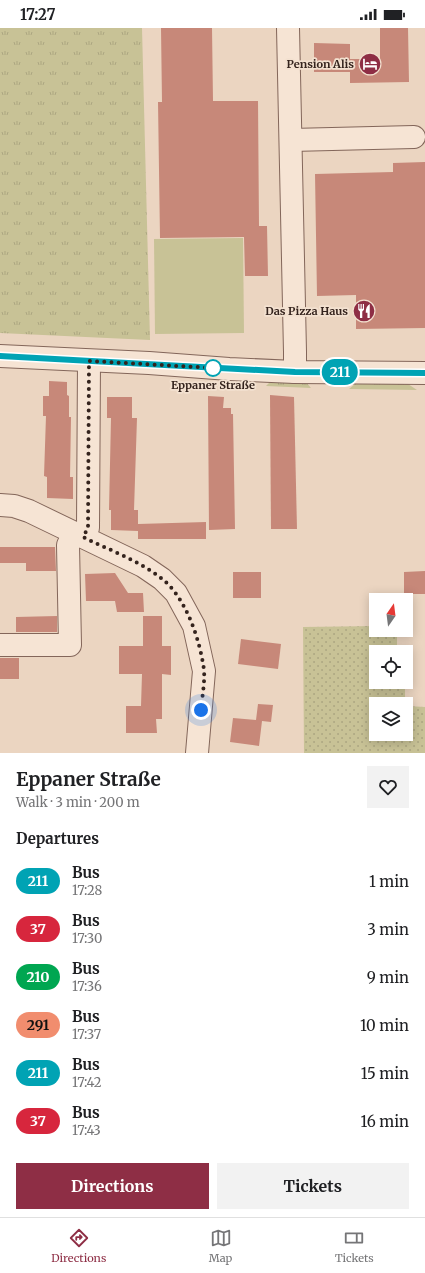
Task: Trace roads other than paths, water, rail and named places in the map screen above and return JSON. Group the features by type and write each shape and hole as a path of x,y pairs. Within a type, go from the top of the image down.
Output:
{"street":[{"path":"288,28 296,352 295,372"},
{"path":"291,140 414,137"},
{"path":"0,356 295,372 425,373"},
{"path":"0,645 70,645 68,545 88,528 89,361"},
{"path":"0,505 14,506 29,511 143,566 162,579 176,593 194,626 204,671 197,753"}],"place":[{"name":"Pension Alis","path":"370,64"},
{"name":"Das Pizza Haus","path":"364,311"},
{"name":"Eppaner Straße","path":"213,368"}]}
